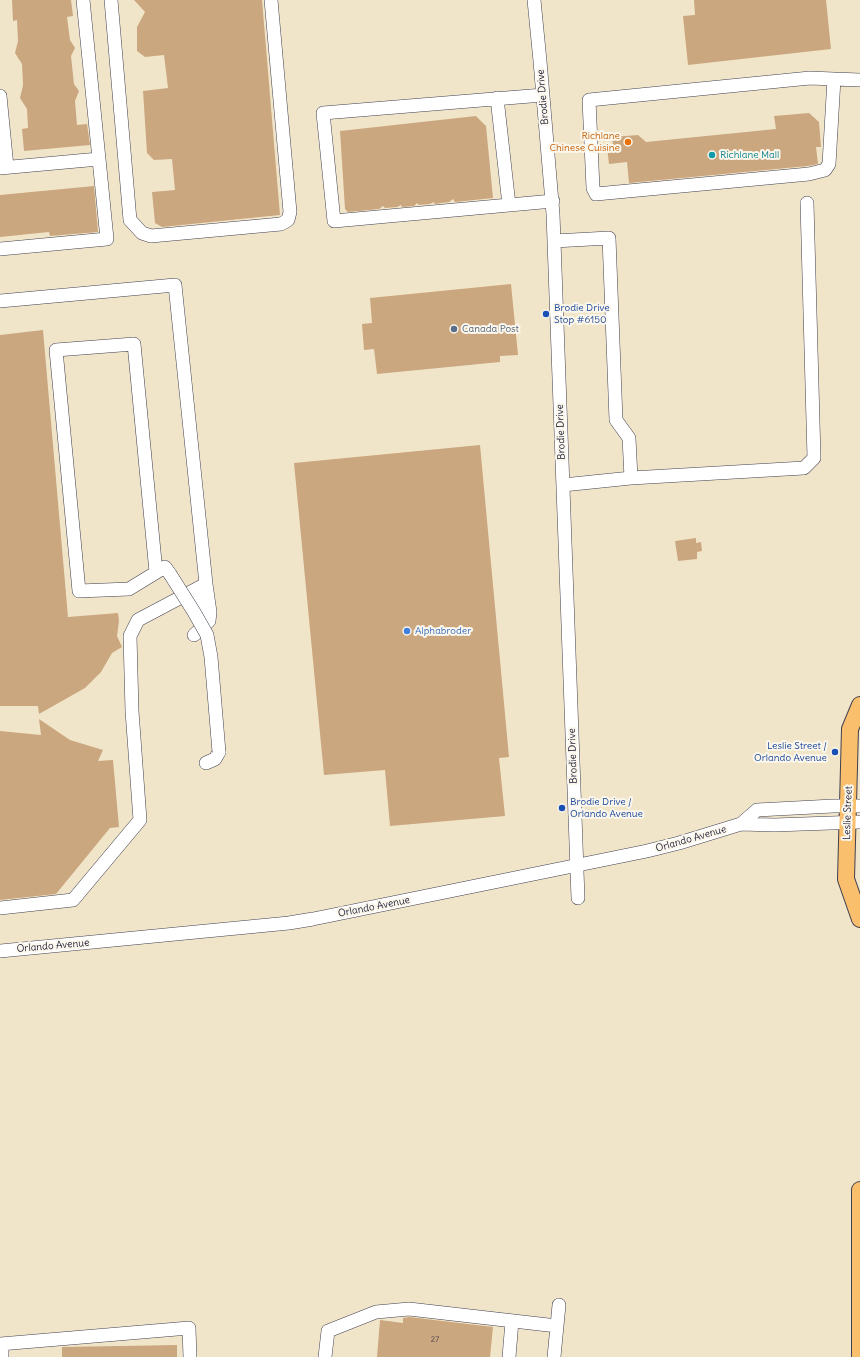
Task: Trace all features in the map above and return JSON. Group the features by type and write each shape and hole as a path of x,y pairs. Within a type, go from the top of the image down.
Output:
{"main road":[{"name":"Leslie Street","path":"860,705 850,729 854,822 846,879 860,919"},
{"path":"860,1190 860,1357"}],"street":[{"path":"0,249 107,239 83,0"},
{"path":"111,0 130,220 142,233 151,236 281,224 288,220 290,212 271,0"},
{"name":"Brodie Drive","path":"534,0 552,201 554,241 578,898"},
{"path":"834,79 829,164 825,170 809,174 596,194 593,188 589,100 810,78 860,80"},
{"path":"543,94 323,113 334,221 552,201"},
{"path":"0,96 4,167 99,159"},
{"path":"497,98 509,205"},
{"path":"563,485 631,478 804,468 814,458 807,203"},
{"path":"554,241 610,238 616,420 629,438 631,478"},
{"path":"0,301 175,285 210,612 209,621 194,635"},
{"path":"156,572 134,344 56,350 79,591 129,589 165,567 207,635 211,657 219,752 215,759 206,763"},
{"path":"0,908 74,900 140,820 132,711 130,636 138,620 206,584"},
{"path":"193,591 209,621"},
{"name":"Orlando Avenue","path":"741,824 757,810 854,806"},
{"name":"Orlando Avenue","path":"0,951 289,923 577,866 679,843 741,824 854,822"},
{"path":"554,1357 559,1304"},
{"path":"325,1357 328,1331 376,1312 409,1308 557,1326"},
{"path":"509,1357 512,1321"},
{"path":"2,1357 1,1344 189,1328 190,1357"}],"building":[{"path":"12,0 71,0 73,16 67,17 70,40 75,48 71,56 74,84 79,91 75,101 77,125 87,124 90,145 24,151 22,129 28,128 27,109 20,98 23,85 22,64 15,53 18,41 17,20 13,21"},
{"path":"134,0 262,0 280,215 162,227 155,223 152,192 175,190 172,159 154,160 147,153 143,91 168,88 164,55 145,57 137,51 137,27 145,12"},
{"path":"694,0 826,0 831,49 688,65 683,16 695,15"},
{"name":"Richlane Mall","path":"809,113 819,122 821,147 816,147 818,164 629,183 627,162 609,164 607,146 613,145 612,137 638,135 646,142 776,129 774,116"},
{"path":"476,116 486,126 493,198 455,202 453,199 449,202 435,204 434,202 419,205 417,203 414,206 402,207 401,205 397,207 385,208 383,206 379,209 348,212 345,209 340,131"},
{"path":"94,186 98,232 50,236 49,232 0,237 0,195"},
{"path":"511,284 518,355 500,356 500,362 377,374 374,349 364,350 362,324 372,323 370,298"},
{"path":"43,330 68,617 118,613 119,621 117,636 122,647 112,653 101,672 85,688 39,714 38,706 0,706 0,335"},
{"path":"480,445 509,757 499,758 505,816 390,826 385,770 324,775 294,463"},
{"path":"696,538 696,543 701,542 702,551 697,552 697,559 678,561 675,541"},
{"path":"39,719 70,740 103,750 98,761 113,760 119,827 110,828 56,894 0,900 0,731 41,735"},
{"path":"409,1317 493,1327 490,1357 377,1357 380,1320 403,1323 403,1318"},
{"path":"177,1345 177,1357 62,1357 62,1347"}],"place":[{"name":"Richlane Chinese Cuisine","path":"628,142"},
{"name":"Richlane Mall","path":"712,155"},
{"name":"Brodie Drive Stop #6150","path":"546,314"},
{"name":"Canada Post","path":"454,329"},
{"name":"Alphabroder","path":"407,631"},
{"name":"Leslie Street / Orlando Avenue","path":"835,752"},
{"name":"Brodie Drive / Orlando Avenue","path":"562,808"}]}
